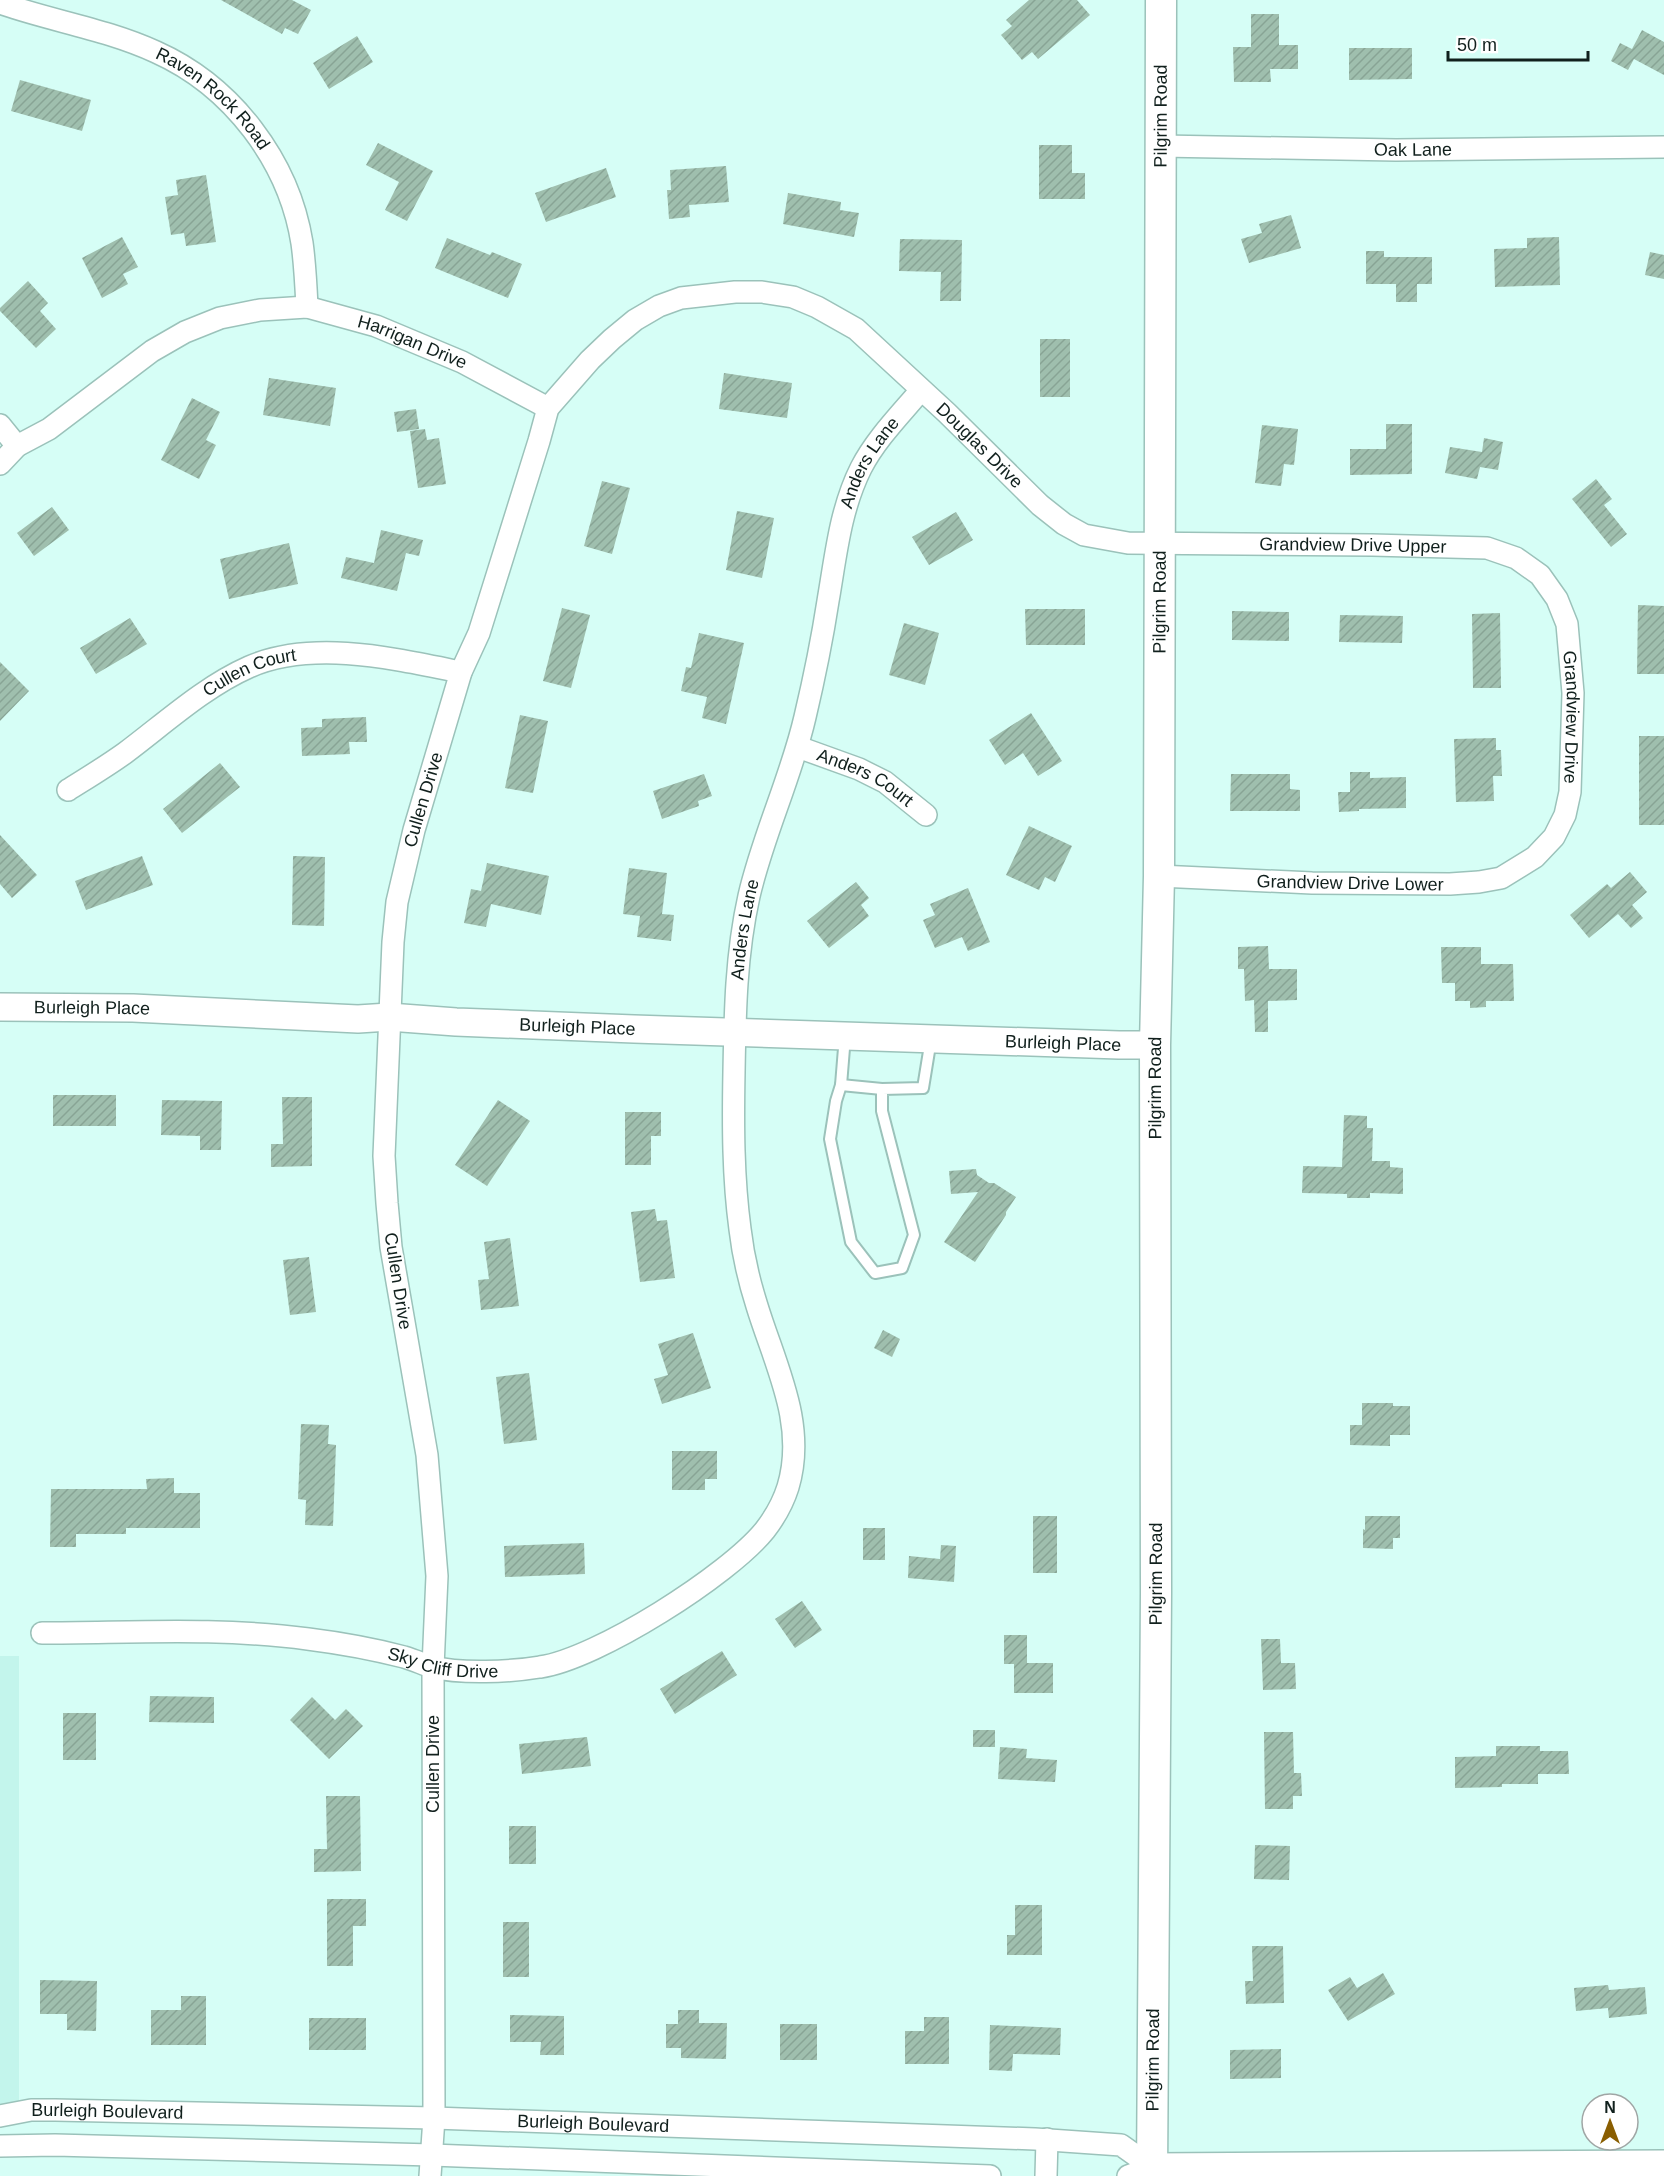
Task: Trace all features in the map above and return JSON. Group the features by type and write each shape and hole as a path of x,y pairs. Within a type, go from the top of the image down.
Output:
{"main road":[{"name":"Pilgrim Road","path":"1144,2173 1156,1593 1155,1045 1159,876 1161,0"}],"street":[{"name":"Raven Rock Road","path":"0,3 117,37 156,52 189,70 217,90 258,136 271,155 280,175 290,199 302,242 308,307"},
{"name":"Oak Lane","path":"1161,146 1396,150 1664,147"},
{"name":"Douglas Drive","path":"548,408 590,360 612,339 635,320 659,306 681,298 735,292 762,292 792,297 817,307 856,329 947,413 1040,505 1064,524 1084,535 1106,540 1128,543 1159,542"},
{"name":"Harrigan Drive","path":"0,464 17,446 49,429 152,351 184,332 220,318 260,310 308,307 376,326 462,362 548,408"},
{"name":"Anders Lane","path":"784,1496 793,1466 795,1441 792,1418 746,1267 733,1153 738,957 750,893 762,848 798,747 814,679 836,543 852,489 861,467 876,444 921,390"},
{"name":"Cullen Drive","path":"431,2166 434,2118 433,1667 436,1576 427,1455 391,1247 387,1203 384,1155 393,942 404,865 461,672 479,633 548,408"},
{"path":"0,425 17,446"},
{"name":"Grandview Drive Upper","path":"1159,542 1487,548 1516,558 1540,575"},
{"name":"Grandview Drive","path":"1535,857 1554,837 1565,815 1570,792 1573,693 1567,624 1557,599 1540,575"},
{"name":"Cullen Court","path":"68,790 123,755 228,678 251,666 273,659 295,655 375,655 461,672"},
{"name":"Anders Court","path":"798,747 859,769 885,782 926,814"},
{"name":"Grandview Drive Lower","path":"1159,876 1312,883 1450,884 1501,878 1535,857"},
{"name":"Burleigh Place","path":"0,1007 133,1008 735,1033 1155,1045"},
{"name":"Sky Cliff Drive","path":"42,1633 231,1632 276,1635 359,1647 433,1667 475,1671 540,1668 588,1653 645,1621 716,1574 764,1532 779,1509 784,1496"},
{"name":"Burleigh Boulevard","path":"0,2116 31,2110 55,2110 434,2118 1047,2139 1121,2145 1144,2173"},
{"path":"1046,2176 1047,2139"},
{"name":"Burleigh Boulevard","path":"0,2146 55,2145 431,2166 990,2176"},
{"path":"1144,2173 1664,2164"}],"lane":[{"path":"845,1036 841,1085 830,1139 851,1242 875,1273 902,1268 914,1235 882,1111 882,1089"},
{"path":"841,1085 882,1089 923,1088 931,1039"}],"shaded area":[{"path":"0,1656 19,1656 19,2101 0,2105"}],"building":[{"path":"221,0 292,0 311,10 298,34 285,28 282,34"},
{"path":"1029,0 1077,0 1090,15 1038,59 1032,52 1022,60 1001,35 1012,26 1006,20"},
{"path":"1251,14 1279,14 1279,45 1298,45 1298,69 1270,69 1271,82 1234,82 1233,47 1251,47"},
{"path":"1642,30 1664,42 1664,75 1634,59 1628,70 1611,61 1620,43 1632,49"},
{"path":"357,36 373,62 329,89 313,63"},
{"path":"1349,48 1412,48 1412,79 1349,80"},
{"path":"20,80 91,100 82,131 11,111"},
{"path":"378,143 433,171 407,221 385,210 399,182 366,165"},
{"path":"1039,145 1072,145 1072,173 1085,173 1085,199 1039,199"},
{"path":"726,166 729,202 689,205 690,217 669,219 667,190 671,190 670,170"},
{"path":"606,168 616,197 546,222 535,193"},
{"path":"206,175 216,242 186,246 184,233 171,235 165,197 178,195 176,180"},
{"path":"788,193 841,202 840,210 859,213 854,237 783,224"},
{"path":"1291,215 1301,248 1249,263 1241,239 1262,233 1259,224"},
{"path":"122,237 138,267 123,274 128,284 102,298 82,258"},
{"path":"1559,237 1560,285 1495,287 1494,249 1527,248 1527,238"},
{"path":"447,238 490,255 492,252 522,264 508,298 435,268"},
{"path":"900,239 962,240 961,301 940,301 941,272 899,271"},
{"path":"1366,251 1384,251 1384,257 1432,257 1432,284 1417,284 1417,302 1396,302 1396,284 1366,284"},
{"path":"1650,252 1664,255 1664,279 1645,275"},
{"path":"28,281 48,303 40,311 56,329 36,348 0,311 0,308"},
{"path":"1040,339 1070,339 1070,397 1040,397"},
{"path":"724,373 792,383 787,418 719,409"},
{"path":"269,378 336,388 330,426 263,415"},
{"path":"192,398 220,412 206,440 216,445 199,479 161,460"},
{"path":"416,409 419,429 397,432 394,412"},
{"path":"1386,424 1412,424 1412,474 1350,475 1350,449 1386,449"},
{"path":"1262,425 1298,429 1294,465 1284,464 1281,486 1255,483"},
{"path":"425,429 427,440 439,438 446,484 418,488 410,431"},
{"path":"1484,438 1503,442 1498,470 1480,467 1477,479 1445,473 1450,447 1482,452"},
{"path":"1596,479 1612,499 1604,505 1627,534 1611,547 1572,499"},
{"path":"602,481 630,488 612,554 584,546"},
{"path":"52,507 69,530 34,556 17,533"},
{"path":"737,511 774,518 762,578 726,570"},
{"path":"956,512 973,540 929,565 912,537"},
{"path":"381,530 423,540 419,556 406,553 397,591 341,578 346,557 374,563"},
{"path":"289,543 298,584 229,599 220,559"},
{"path":"1638,605 1664,606 1664,674 1637,674"},
{"path":"562,608 590,615 571,688 543,681"},
{"path":"1025,609 1085,609 1085,645 1026,645"},
{"path":"1232,611 1289,612 1289,641 1232,640"},
{"path":"1500,613 1501,688 1473,688 1472,614"},
{"path":"1340,615 1403,616 1402,643 1339,642"},
{"path":"130,618 147,644 96,674 80,648"},
{"path":"904,623 939,633 925,685 889,675"},
{"path":"699,633 744,643 726,724 702,718 707,697 681,691 686,667 691,668"},
{"path":"0,662 29,691 0,721"},
{"path":"1031,713 1062,761 1038,776 1023,753 1005,765 989,740"},
{"path":"520,715 548,721 533,793 505,788"},
{"path":"366,717 367,742 349,742 350,754 302,756 301,728 322,727 322,719"},
{"path":"1639,736 1664,736 1664,825 1639,825"},
{"path":"1496,738 1496,750 1501,750 1502,776 1493,776 1494,801 1456,802 1454,739"},
{"path":"220,763 240,787 182,833 163,809"},
{"path":"1350,772 1370,772 1370,778 1406,777 1406,808 1359,809 1359,811 1339,812 1338,792 1350,792"},
{"path":"704,774 712,796 698,801 699,806 662,819 653,791"},
{"path":"1231,774 1290,774 1290,789 1300,790 1300,811 1230,811"},
{"path":"1029,826 1072,846 1055,882 1045,877 1039,890 1006,875"},
{"path":"0,835 37,875 12,898 0,884"},
{"path":"142,856 153,885 86,910 75,881"},
{"path":"293,856 325,857 324,926 292,925"},
{"path":"487,863 549,876 541,915 491,904 486,927 464,923 471,889 481,891"},
{"path":"629,868 667,873 662,914 674,915 671,941 637,937 640,916 623,914"},
{"path":"1630,872 1647,892 1632,905 1643,918 1631,928 1618,914 1589,938 1570,915 1607,884 1611,888"},
{"path":"856,882 869,898 861,905 869,916 829,948 807,921"},
{"path":"968,888 990,942 968,951 962,937 935,948 923,920 935,915 930,904"},
{"path":"1268,946 1269,969 1297,969 1297,1000 1268,1001 1268,1032 1255,1032 1254,1000 1245,1001 1244,969 1238,969 1238,947"},
{"path":"1441,947 1481,947 1481,964 1513,964 1514,1001 1486,1001 1486,1007 1470,1008 1470,1001 1455,1001 1455,983 1442,983"},
{"path":"53,1095 116,1095 116,1126 53,1126"},
{"path":"282,1097 312,1097 312,1166 271,1167 271,1144 283,1144"},
{"path":"162,1100 222,1101 221,1150 200,1150 200,1136 161,1135"},
{"path":"498,1100 530,1121 487,1186 455,1165"},
{"path":"625,1112 661,1112 661,1136 651,1136 651,1165 625,1165"},
{"path":"1344,1115 1367,1116 1367,1128 1373,1128 1372,1161 1390,1161 1390,1167 1403,1168 1403,1194 1370,1193 1370,1198 1347,1198 1347,1194 1302,1193 1303,1166 1342,1167"},
{"path":"976,1169 977,1175 1016,1197 975,1262 944,1242 978,1192 951,1194 949,1171"},
{"path":"655,1209 657,1221 667,1220 675,1278 640,1282 631,1212"},
{"path":"510,1238 519,1306 481,1310 478,1280 489,1279 484,1242"},
{"path":"309,1257 316,1312 290,1315 283,1260"},
{"path":"883,1330 900,1339 892,1357 874,1348"},
{"path":"693,1333 711,1388 662,1404 654,1379 668,1375 658,1344"},
{"path":"529,1373 537,1440 504,1444 496,1377"},
{"path":"1362,1403 1393,1403 1393,1406 1410,1406 1410,1435 1390,1435 1390,1446 1350,1445 1350,1425 1362,1425"},
{"path":"301,1424 329,1425 328,1444 336,1445 333,1526 305,1525 306,1500 298,1499"},
{"path":"672,1451 717,1451 717,1479 705,1479 705,1490 672,1490"},
{"path":"174,1478 174,1493 200,1493 200,1528 126,1528 126,1534 76,1534 76,1547 50,1547 51,1489 147,1489 146,1479"},
{"path":"1033,1516 1057,1516 1057,1573 1033,1573"},
{"path":"1365,1516 1400,1516 1400,1538 1393,1538 1393,1549 1363,1548"},
{"path":"863,1528 885,1528 885,1560 863,1560"},
{"path":"584,1543 585,1574 505,1577 504,1546"},
{"path":"941,1545 956,1546 954,1582 908,1578 909,1556 940,1559"},
{"path":"802,1601 822,1630 795,1648 775,1619"},
{"path":"1004,1635 1027,1635 1027,1663 1053,1663 1053,1693 1014,1693 1014,1664 1004,1664"},
{"path":"1261,1639 1280,1639 1281,1663 1295,1663 1296,1689 1263,1690"},
{"path":"722,1651 737,1675 675,1714 660,1689"},
{"path":"150,1696 214,1697 214,1723 149,1722"},
{"path":"312,1697 335,1720 346,1709 363,1726 329,1759 290,1720"},
{"path":"63,1713 96,1713 96,1760 63,1760"},
{"path":"973,1730 995,1730 995,1747 973,1747"},
{"path":"1264,1732 1293,1732 1294,1773 1301,1773 1302,1796 1293,1796 1293,1809 1265,1809"},
{"path":"587,1737 591,1766 522,1774 519,1744"},
{"path":"1496,1746 1540,1746 1540,1751 1568,1751 1569,1774 1538,1774 1538,1784 1455,1788 1455,1757 1496,1756"},
{"path":"1000,1747 1027,1749 1026,1758 1057,1760 1055,1782 998,1779"},
{"path":"326,1796 360,1796 361,1871 314,1872 314,1849 327,1849"},
{"path":"509,1826 536,1826 536,1864 509,1864"},
{"path":"1255,1845 1290,1846 1289,1880 1254,1879"},
{"path":"327,1899 366,1899 366,1926 353,1926 353,1966 327,1966"},
{"path":"1015,1905 1042,1905 1042,1955 1007,1955 1007,1935 1015,1935"},
{"path":"503,1922 529,1922 529,1977 503,1977"},
{"path":"1252,1946 1283,1946 1284,2003 1246,2004 1245,1981 1253,1981"},
{"path":"1383,1973 1395,1994 1348,2021 1328,1990 1350,1977 1357,1988"},
{"path":"40,1980 97,1981 96,2031 67,2030 67,2014 40,2014"},
{"path":"1608,1985 1609,1990 1645,1987 1647,2014 1609,2018 1608,2008 1576,2011 1574,1988"},
{"path":"181,1996 206,1996 206,2045 151,2045 151,2010 181,2010"},
{"path":"678,2010 699,2010 699,2023 727,2023 726,2059 681,2058 681,2048 666,2048 666,2024 678,2024"},
{"path":"510,2015 564,2016 564,2055 540,2055 541,2042 510,2042"},
{"path":"924,2017 949,2017 949,2064 905,2064 905,2031 924,2031"},
{"path":"309,2018 366,2018 366,2050 309,2050"},
{"path":"780,2024 817,2024 817,2060 780,2060"},
{"path":"990,2025 1061,2028 1060,2055 1013,2054 1012,2071 989,2070"},
{"path":"1281,2049 1281,2078 1230,2079 1230,2050"}]}
